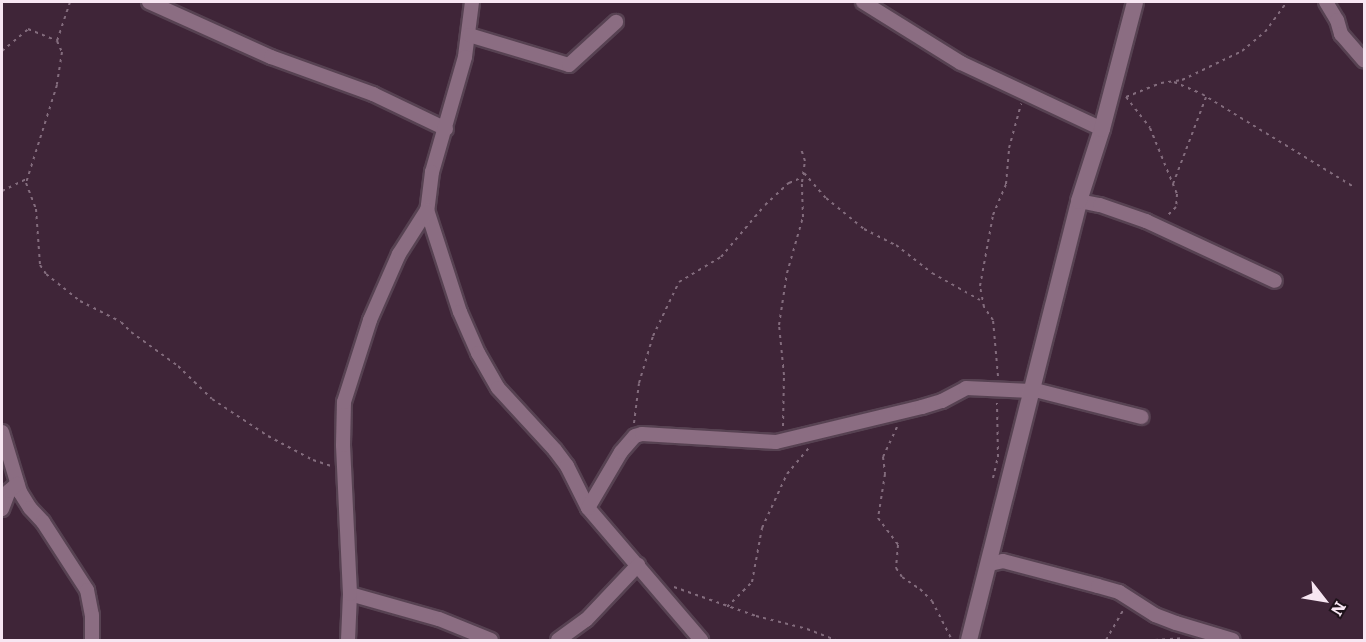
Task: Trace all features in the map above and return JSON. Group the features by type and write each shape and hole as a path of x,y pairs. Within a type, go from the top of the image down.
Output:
{"street":[{"path":"149,2 271,57 373,94 446,129"},
{"path":"348,640 350,594 345,402 370,320 399,254 427,210 432,172 446,129 469,35 472,2"},
{"path":"863,2 961,63 1102,129"},
{"path":"969,640 990,564 1079,201 1102,129 1135,2"},
{"path":"1326,2 1337,20 1341,34 1365,60"},
{"path":"469,35 569,65 616,22"},
{"path":"1079,201 1100,205 1154,225 1275,281"},
{"path":"427,210 460,312 489,374 510,403 555,450 567,466 588,508 701,640"},
{"path":"588,508 635,436 649,434 763,443 781,441 942,401 966,388 1031,390 1142,417"},
{"path":"2,432 16,484 87,590 92,615 92,640"},
{"path":"2,509 9,491 16,484"},
{"path":"990,564 1002,561 1119,592 1155,615 1233,640"},
{"path":"558,640 586,620 642,570"},
{"path":"350,594 440,620 491,640"}],"path":[{"path":"70,2 57,41 62,52 57,85 26,183 36,209 40,265 46,274 89,306 121,322 130,332 178,366 212,399 256,428 313,460 345,468"},
{"path":"1108,101 1182,80 1242,51 1265,32 1287,2"},
{"path":"2,51 28,29 57,41"},
{"path":"1172,81 1206,97 1352,186"},
{"path":"993,482 998,457 998,390 993,320 981,300 980,286 993,215 1006,184 1010,148 1023,92"},
{"path":"1126,97 1150,128 1178,200 1176,207 1154,225"},
{"path":"1173,184 1206,97"},
{"path":"781,441 784,375 779,325 787,273 803,217 805,161 801,148"},
{"path":"804,173 826,198 864,229 896,246 932,273 981,300"},
{"path":"629,442 638,403 639,383 653,336 679,282 721,257 765,205 789,183 803,177"},
{"path":"2,191 27,179"},
{"path":"900,413 896,431 888,441 883,457 885,474 878,518 898,545 896,567 903,577 932,601 952,640"},
{"path":"727,607 752,582 762,528 787,474 794,462 826,431"},
{"path":"642,570 727,607 807,629 836,640"},
{"path":"1106,640 1121,613 1133,600"}]}
